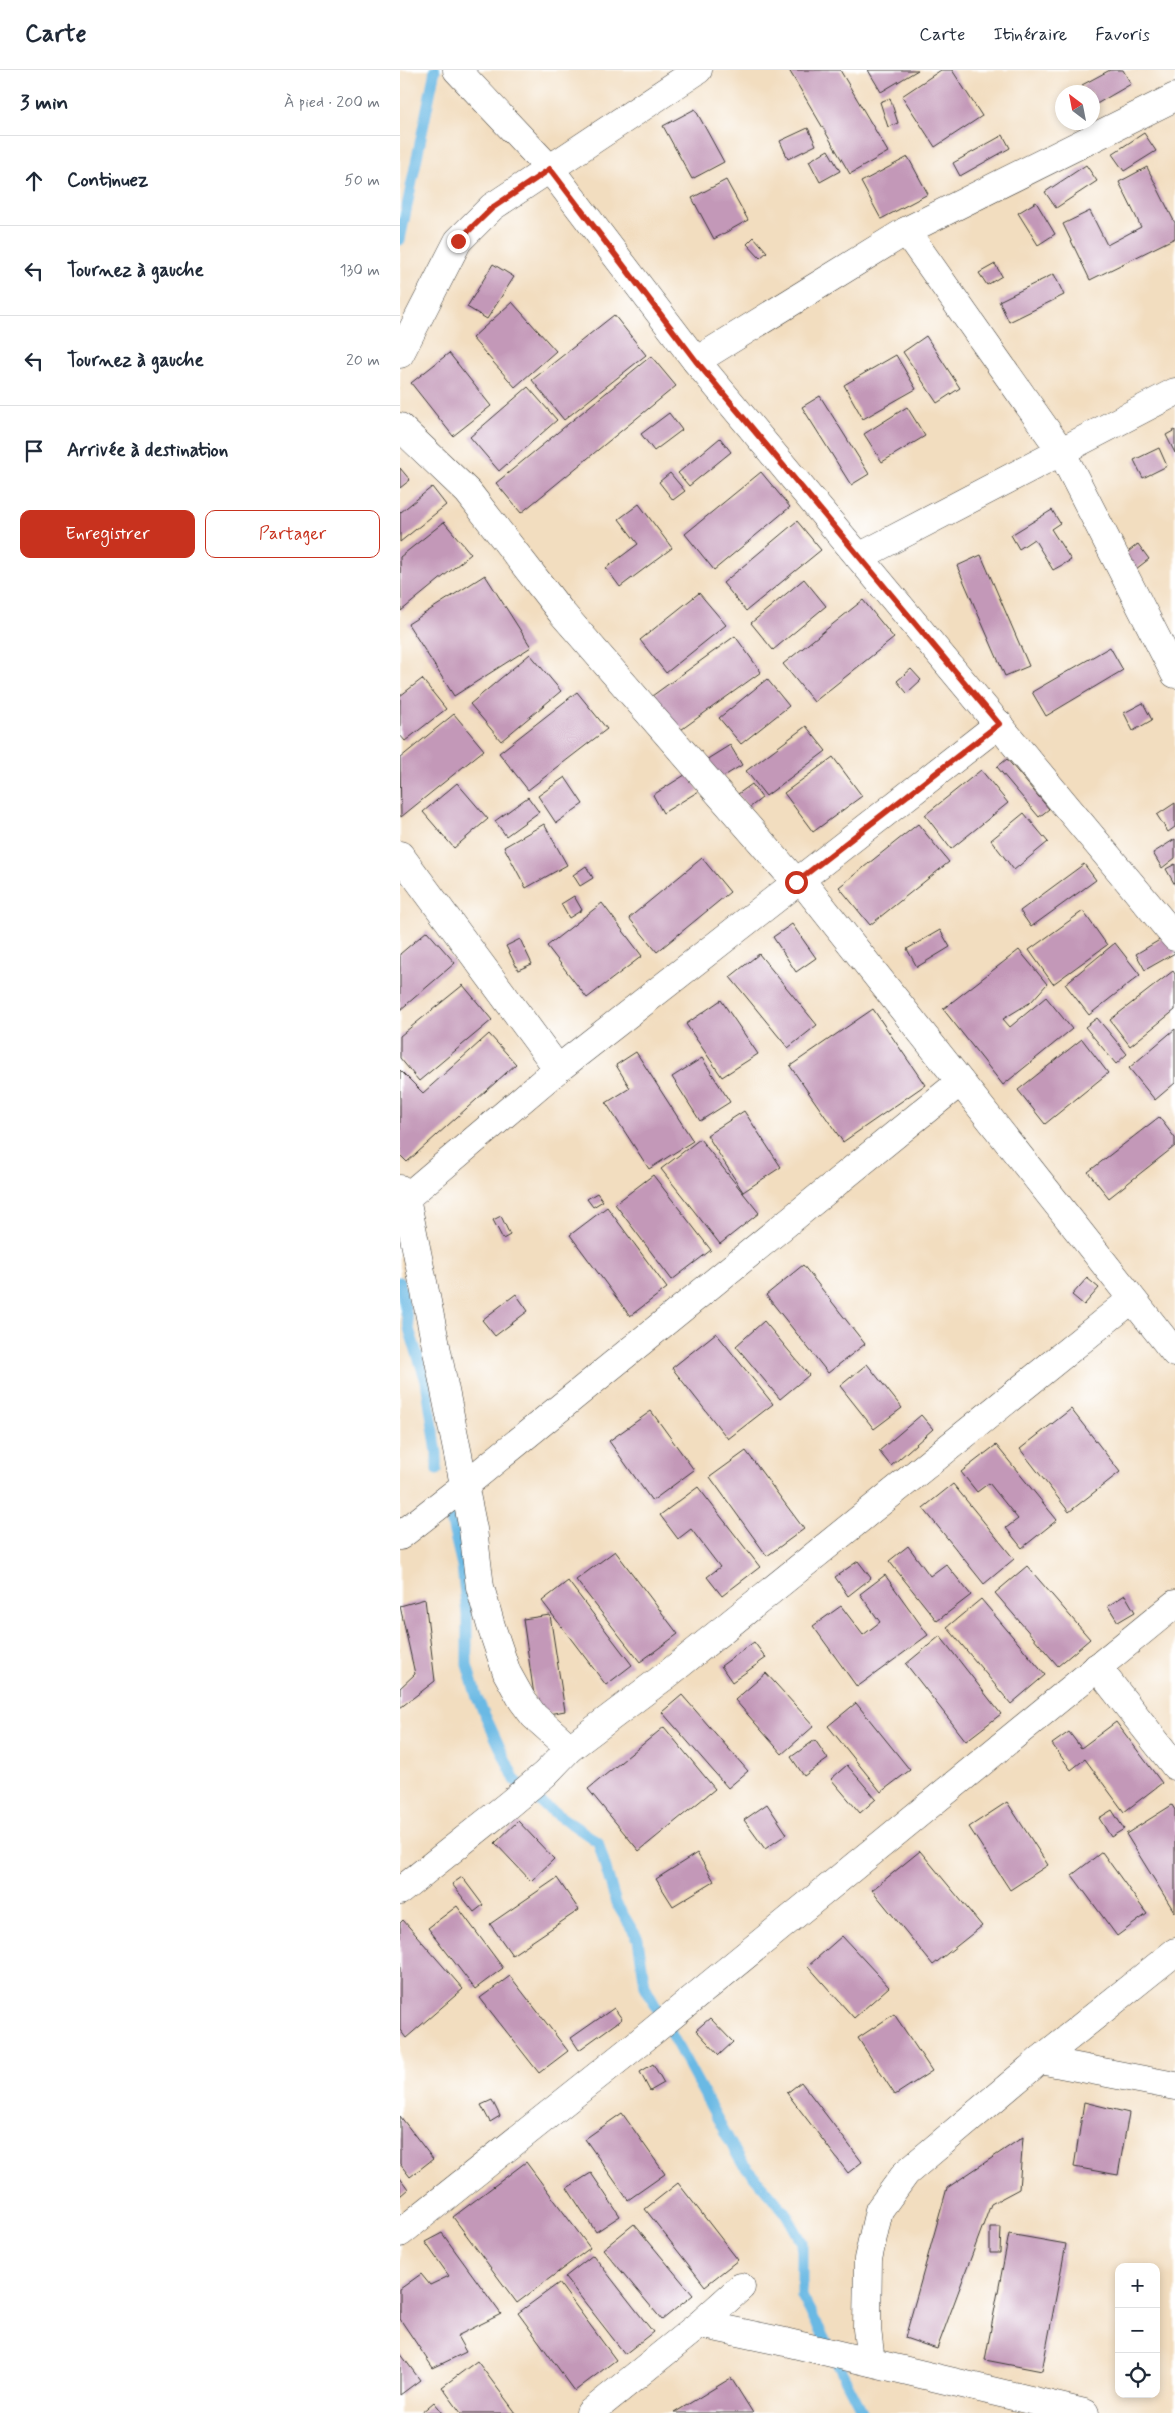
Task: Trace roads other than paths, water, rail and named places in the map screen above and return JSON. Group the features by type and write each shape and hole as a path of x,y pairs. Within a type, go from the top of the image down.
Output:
{"street":[{"path":"400,354 458,241 492,208 698,70"},
{"path":"462,75 550,169 696,361 1175,937"},
{"path":"696,361 906,231 1175,97"},
{"path":"906,231 1061,452 1175,674"},
{"path":"859,557 1175,392"},
{"path":"400,427 468,492 561,612 798,881 1175,1353"},
{"path":"570,1748 534,1716 507,1674 480,1587 473,1528 402,1197 558,1069 999,724"},
{"path":"400,855 558,1069"},
{"path":"400,1536 960,1082"},
{"path":"400,1890 508,1805 545,1774 570,1748 668,1674 1131,1300"},
{"path":"400,2233 641,2041 1175,1604"},
{"path":"1097,1667 1175,1766"},
{"path":"871,2362 867,2329 868,2259 879,2210 906,2173 1040,2060 1175,1952"},
{"path":"1040,2060 1175,2086"},
{"path":"593,2412 700,2324 741,2287"},
{"path":"700,2324 786,2342 1085,2413"}],"waterway":[{"path":"400,240 435,70"},
{"path":"400,1282 410,1332 426,1381 437,1453 437,1470"},
{"path":"449,1511 462,1566 467,1615 467,1665 477,1698 515,1780 545,1806 598,1842 616,1903 638,1939 645,1986 740,2160 785,2212 802,2242 802,2296 863,2413"}]}
